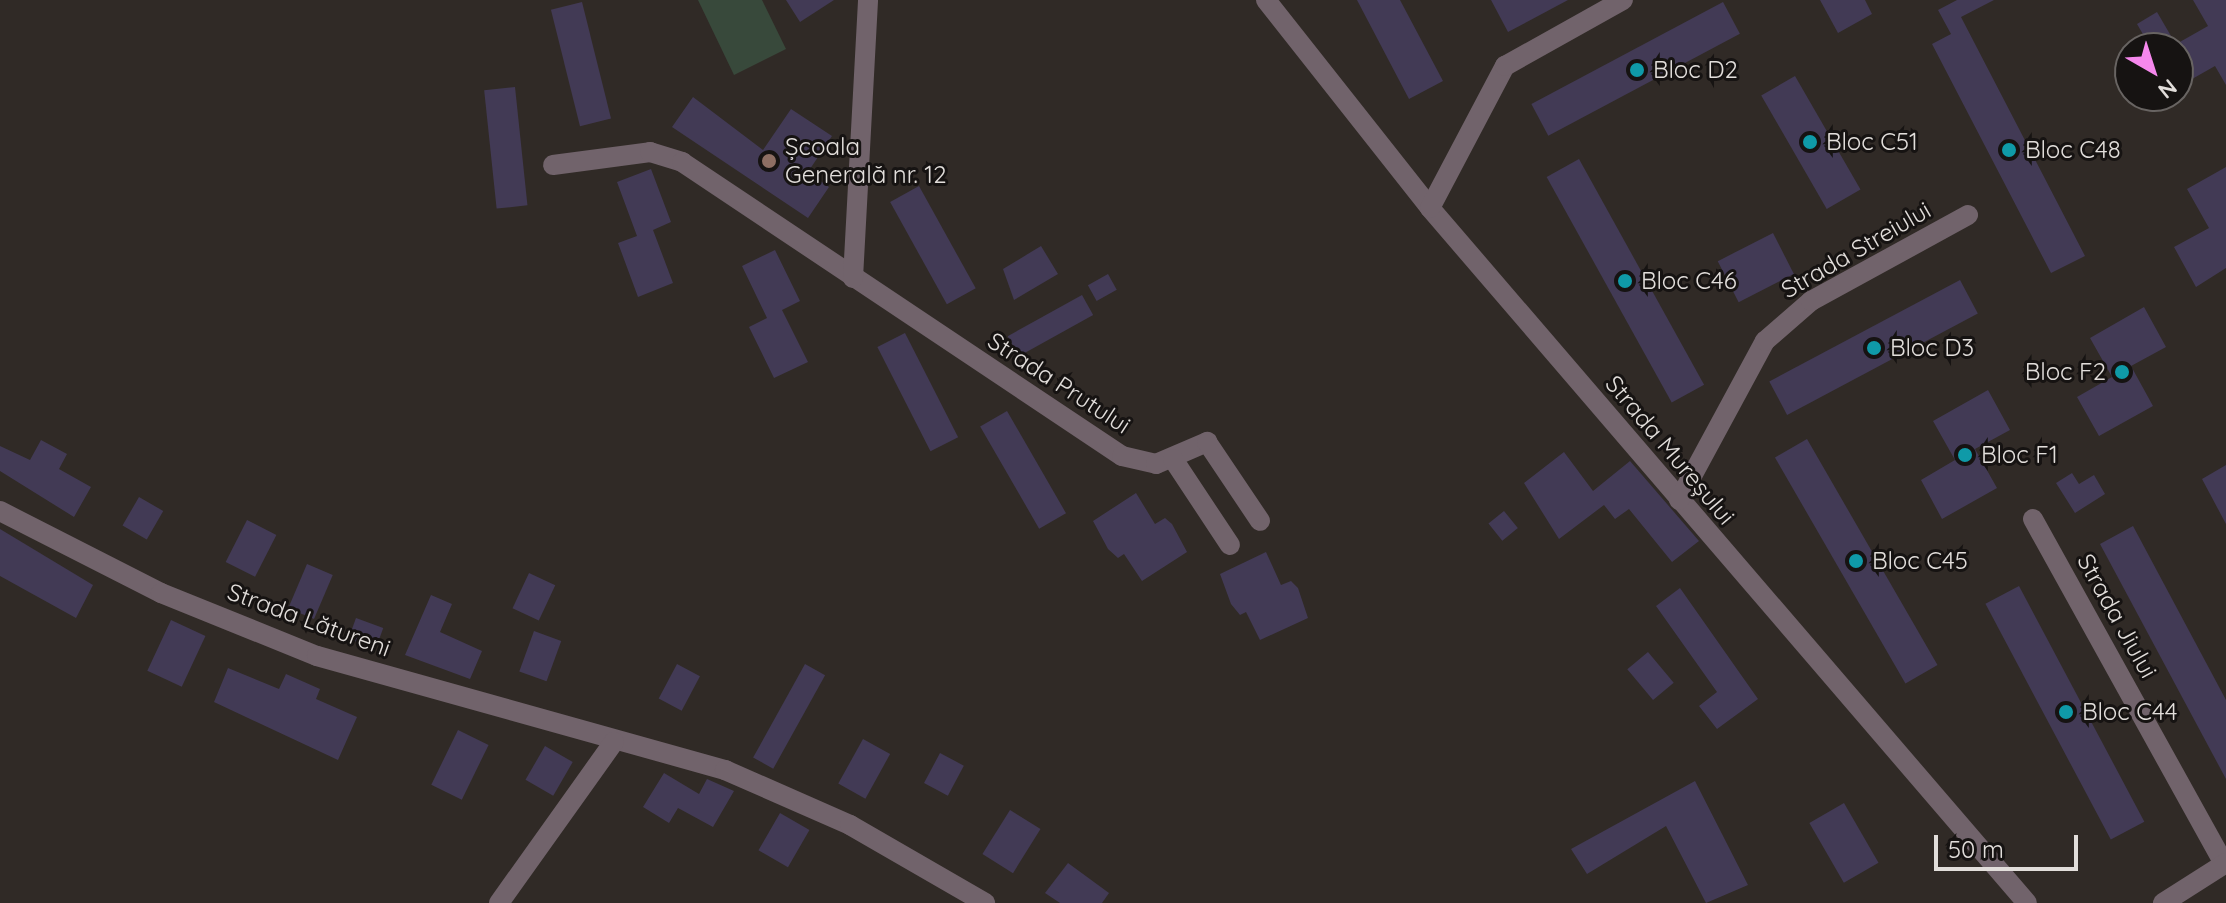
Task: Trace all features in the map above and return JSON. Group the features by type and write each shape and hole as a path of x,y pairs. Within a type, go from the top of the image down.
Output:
{"street":[{"path":"853,278 868,0"},
{"name":"Strada Mureșului","path":"1266,0 1430,208 2022,901"},
{"name":"Strada Mureșului","path":"1278,0 1284,22"},
{"path":"1430,208 1505,66 1623,0"},
{"name":"Strada Prutului","path":"553,165 667,155 1122,456 1156,464 1207,442 1260,521"},
{"name":"Strada Streiului","path":"1679,500 1747,366 1772,334 1811,301 1968,215"},
{"path":"1173,459 1230,545"},
{"name":"Strada Lătureni","path":"0,511 161,593 317,656 753,782 850,825 985,903"},
{"name":"Strada Jiului","path":"2033,519 2225,864"},
{"path":"499,903 614,742"},
{"path":"2163,903 2225,864"}],"green space":[{"path":"698,0 762,0 786,49 734,75"}],"building":[{"path":"786,0 834,0 800,22"},
{"path":"1357,0 1400,0 1443,81 1409,99"},
{"path":"1491,0 1568,0 1508,32"},
{"path":"1820,0 1865,0 1872,14 1838,33"},
{"name":"Bloc C48","path":"1957,0 1994,0 1961,17 2085,256 2051,273 1932,44 1951,34 1938,10"},
{"path":"2193,0 2226,0 2226,85 2215,66 2194,78 2194,34 2208,26"},
{"path":"582,2 611,118 580,126 551,10"},
{"name":"Bloc D2","path":"1723,2 1740,34 1548,136 1531,104"},
{"path":"2157,12 2169,32 2142,32 2137,24"},
{"name":"Bloc C51","path":"1795,76 1860,189 1827,209 1761,96"},
{"path":"515,87 527,205 497,209 484,90"},
{"name":"Școala Generală nr. 12","path":"693,97 763,150 791,109 832,136 808,172 829,187 808,218 672,127"},
{"name":"Bloc C46","path":"1579,159 1704,385 1672,403 1547,177"},
{"path":"2226,167 2226,268 2196,287 2174,247 2209,228 2187,189"},
{"path":"651,169 671,222 653,230 673,283 638,297 618,243 637,236 617,182"},
{"path":"919,186 976,288 947,304 890,202"},
{"path":"1773,233 1794,274 1739,302 1718,261"},
{"path":"1041,246 1058,274 1014,300 1003,269"},
{"path":"775,250 800,301 782,310 808,362 774,378 749,327 767,318 742,266"},
{"path":"1108,274 1117,290 1097,301 1088,285"},
{"name":"Bloc D3","path":"1960,280 1978,314 1787,415 1769,381"},
{"path":"1082,295 1093,315 1019,356 1008,336"},
{"name":"Bloc F2","path":"2144,307 2166,347 2131,366 2153,406 2099,436 2077,397 2112,377 2090,338"},
{"path":"905,333 958,437 930,451 877,347"},
{"name":"Bloc F1","path":"1988,390 2010,430 1975,449 1997,488 1942,519 1921,480 1955,460 1933,421"},
{"path":"1007,411 1066,513 1039,529 980,426"},
{"name":"Bloc C45","path":"1807,439 1938,665 1905,684 1775,458"},
{"path":"41,440 67,454 59,469 91,487 74,517 0,471 0,446 30,460"},
{"path":"1564,452 1593,491 1630,461 1699,541 1672,562 1629,509 1615,519 1604,505 1559,539 1524,483"},
{"path":"2226,465 2226,524 2202,479"},
{"path":"2072,473 2079,484 2094,475 2105,494 2075,513 2056,483"},
{"path":"1136,493 1155,524 1165,518 1172,524 1187,552 1142,581 1124,554 1118,558 1108,549 1093,521"},
{"path":"139,497 163,511 147,540 123,526"},
{"path":"1504,511 1518,528 1502,541 1488,524"},
{"path":"247,520 276,535 255,577 226,562"},
{"path":"2133,526 2226,700 2226,779 2100,544"},
{"path":"0,529 93,585 76,618 0,576"},
{"path":"1266,552 1281,585 1291,581 1298,588 1308,618 1260,640 1246,612 1240,615 1231,604 1220,574"},
{"path":"307,564 333,575 314,619 288,608"},
{"path":"529,573 555,585 539,621 513,608"},
{"name":"Bloc C44","path":"2019,586 2144,822 2111,840 1985,604"},
{"path":"1680,588 1758,699 1717,729 1699,706 1717,692 1656,606"},
{"path":"431,595 452,604 440,632 482,651 470,679 405,655"},
{"path":"356,618 383,628 376,649 348,639"},
{"path":"171,620 205,636 182,687 147,671"},
{"path":"534,631 561,641 547,681 519,671"},
{"path":"1648,652 1674,683 1653,700 1627,669"},
{"path":"677,664 700,676 682,711 659,698"},
{"path":"805,664 825,675 773,769 753,758"},
{"path":"228,668 279,689 286,674 320,689 316,699 357,717 338,760 214,702"},
{"path":"458,730 489,745 462,800 431,785"},
{"path":"863,739 890,754 865,799 838,784"},
{"path":"545,746 573,762 553,796 526,780"},
{"path":"940,753 964,766 948,796 924,783"},
{"path":"664,773 699,794 707,779 734,791 713,827 678,808 669,823 643,807"},
{"path":"1695,781 1748,885 1706,903 1666,826 1587,874 1571,849"},
{"path":"1844,803 1878,863 1844,883 1809,823"},
{"path":"1010,810 1041,829 1013,873 982,854"},
{"path":"780,813 809,830 788,867 758,850"},
{"path":"1068,863 1109,893 1102,903 1060,903 1045,893"}],"place":[{"name":"Bloc D2","path":"1637,70"},
{"name":"Bloc C51","path":"1810,142"},
{"name":"Bloc C48","path":"2009,150"},
{"name":"Școala Generală nr. 12","path":"769,161"},
{"name":"Bloc C46","path":"1625,281"},
{"name":"Bloc D3","path":"1874,348"},
{"name":"Bloc F2","path":"2122,372"},
{"name":"Bloc F1","path":"1965,455"},
{"name":"Bloc C45","path":"1856,561"},
{"name":"Bloc C44","path":"2066,712"}]}
